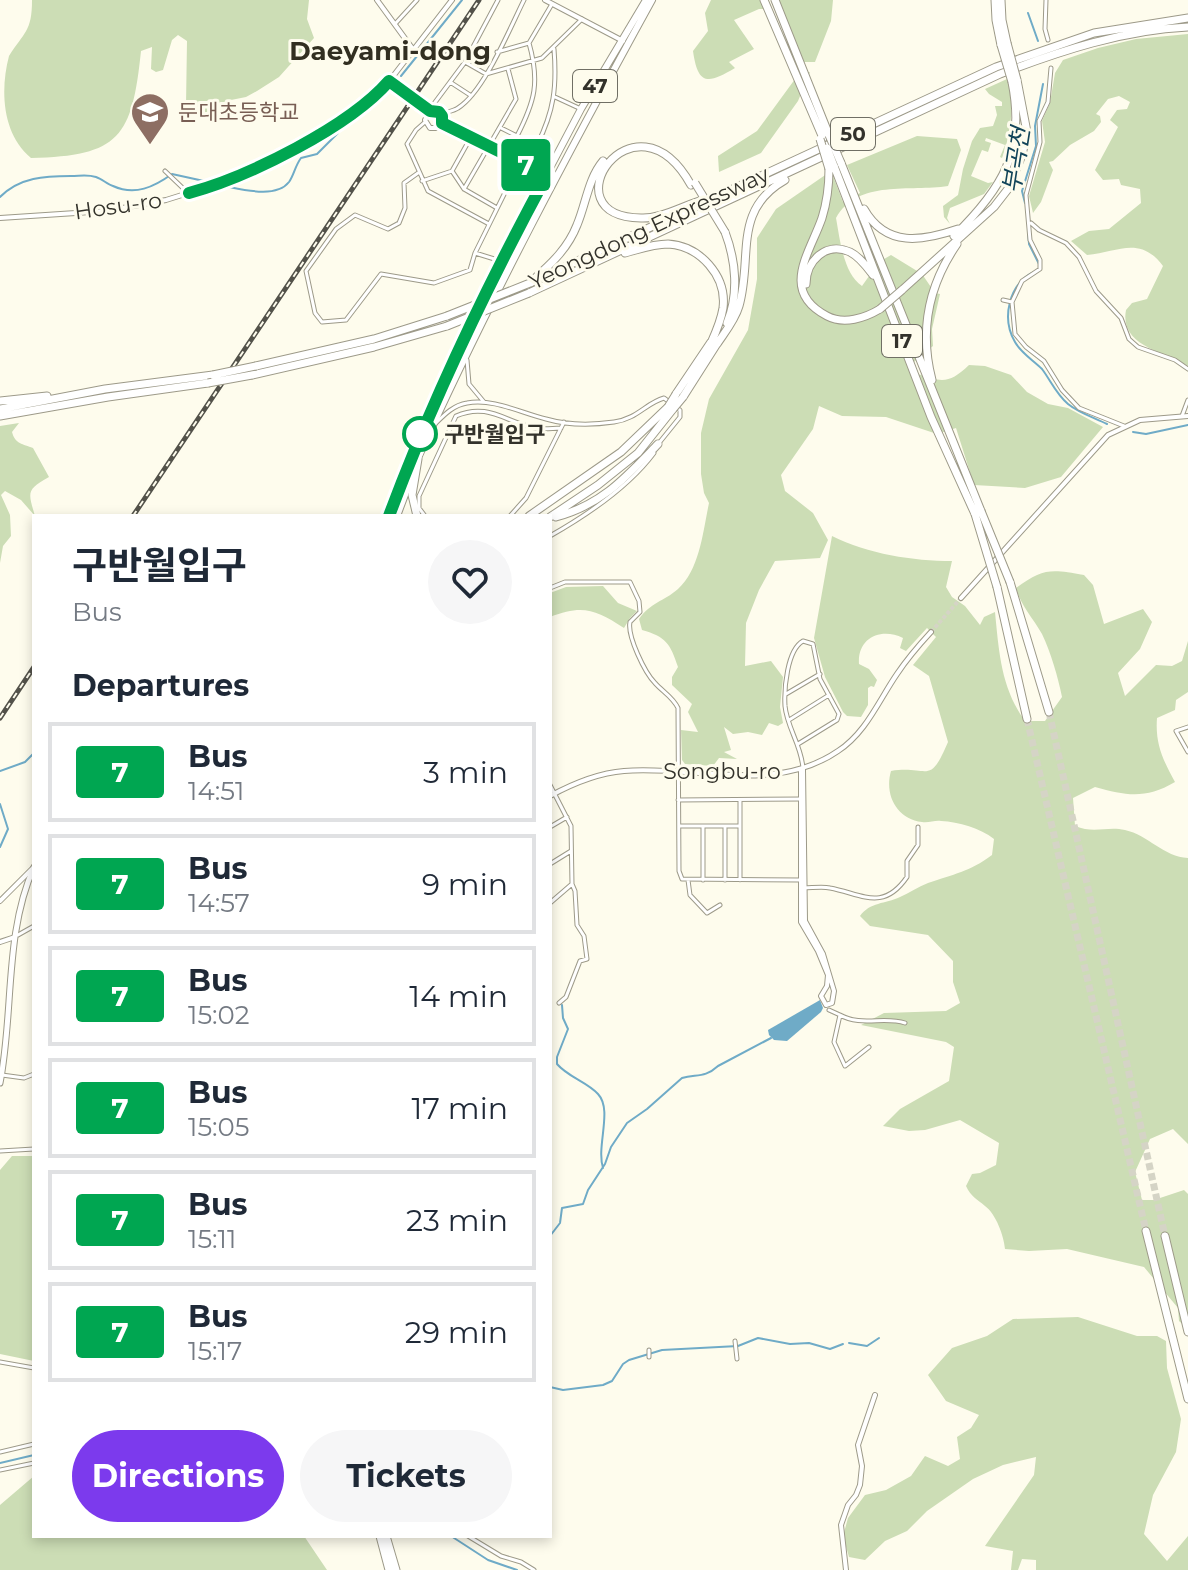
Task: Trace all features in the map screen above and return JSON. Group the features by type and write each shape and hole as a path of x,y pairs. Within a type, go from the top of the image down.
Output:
{"highway":[{"name":"17","path":"764,0 824,138"},
{"name":"17","path":"775,0 824,138 931,417 1010,582 1049,712"},
{"path":"835,166 827,203 801,272 808,302 833,319 852,320 879,307 901,289 963,230 1001,182 1017,128 1014,81 996,20 995,0"},
{"path":"1001,0 1004,44"},
{"name":"Yeongdong Expressway","path":"0,409 105,389 213,375 374,339 447,316 530,283 721,197 996,67 1094,33 1188,18"},
{"name":"Yeongdong Expressway","path":"0,416 252,375 374,347 447,326 529,293 1000,74 1098,41 1188,27"},
{"path":"530,283 563,251 577,226 597,168 618,148 643,144 658,147 672,154 693,184 723,233 733,262 733,309 714,344"},
{"path":"693,184 669,158 643,148 630,149 612,157 601,172 598,183 606,205 626,216 641,218 721,197"},
{"path":"552,517 638,453 739,309 745,241 754,213 777,185 828,156"},
{"name":"17","path":"835,166 851,186 978,513 1027,719"},
{"path":"851,186 867,215 895,236 929,239 963,230"},
{"path":"940,409 930,370 926,323 929,301 938,276 963,230"},
{"path":"596,262 658,245 678,246 700,256 717,276 723,297 714,344"},
{"path":"879,307 861,314 832,314 816,305 808,292 807,269 828,250 840,249 861,261 880,283"},
{"path":"0,401 105,389"},
{"path":"532,514 621,452 670,408"},
{"path":"552,517 583,509 597,500 618,484 658,444"},
{"path":"417,514 412,495 418,459"},
{"path":"1146,1231 1188,1399"},
{"path":"1165,1236 1188,1332"},
{"path":"381,1538 389,1570"},
{"path":"387,1538 396,1570"}],"main road":[{"name":"47","path":"390,514 425,423 501,261 652,0"},
{"name":"47","path":"398,514 418,459 468,347 581,109 652,0"},
{"path":"0,1083 8,1041 15,937 23,892 32,872"}],"street":[{"path":"377,0 412,48"},
{"path":"395,24 417,0"},
{"name":"Hosu-ro","path":"0,218 106,211 189,193 230,180 356,112 389,81 452,0"},
{"path":"489,224 428,191 407,144 465,62 498,0"},
{"path":"423,104 441,114 458,108 471,95 486,74 524,0"},
{"path":"545,0 623,41"},
{"path":"1046,0 1045,29 1048,40"},
{"path":"497,52 529,43 552,4"},
{"path":"465,62 486,74 534,62 554,49 582,19"},
{"path":"517,136 534,104 534,62 529,43"},
{"path":"501,128 537,145 548,124 556,85 554,49"},
{"path":"1051,68 1048,102 1039,121 1040,142 1026,195 1030,240 1040,260 1040,269 1022,281 1012,302 1015,334 1044,361 1062,390 1079,408 1124,426"},
{"path":"464,189 516,99 508,69"},
{"path":"389,81 405,92"},
{"path":"450,82 471,95"},
{"path":"554,96 581,109"},
{"path":"441,114 442,123"},
{"path":"425,122 433,128 442,123"},
{"path":"442,123 551,177"},
{"path":"422,181 452,171 471,137"},
{"path":"418,173 404,183 405,208 399,223 388,229 355,215 336,229 306,271 317,317 327,323 346,320 381,274 434,283 470,270 475,253 530,142"},
{"path":"165,171 189,193"},
{"path":"452,171 464,189 497,208"},
{"path":"1030,221 1039,230 1066,243 1079,257 1096,291 1121,318 1129,339 1138,347 1175,360 1188,369"},
{"path":"475,253 487,254 501,261"},
{"path":"1003,300 1012,302"},
{"path":"468,347 469,384 484,402"},
{"path":"433,425 454,407 466,403 484,402 550,421 564,422 616,422 639,415 664,398 680,410 680,417 634,476 588,513 552,535"},
{"path":"961,598 1108,435 1140,420 1185,416 1188,400"},
{"path":"424,514 419,508 419,496 456,416 470,410 484,410 537,428 561,428"},
{"path":"512,514 526,498 564,422"},
{"path":"552,587 565,582 630,582 640,608 630,622 630,634 653,682 677,705 679,875 682,879 802,880"},
{"name":"Songbu-ro","path":"553,795 579,783 621,771 766,776 815,765 841,750 860,732 896,675 931,632"},
{"path":"798,744 839,717 820,674 813,644 801,642 786,669 785,704 798,744 802,769 801,922 828,975 827,986 821,996 826,1005 832,1003 834,991 823,954 805,921 802,880"},
{"path":"786,694 820,674"},
{"path":"789,720 829,695"},
{"path":"1188,727 1176,731 1188,752"},
{"path":"553,795 571,826 572,884 577,925 584,936 587,959 580,961 566,997 559,1003"},
{"path":"678,800 802,799"},
{"path":"740,800 740,880"},
{"path":"552,826 567,817"},
{"path":"679,826 740,826"},
{"path":"703,826 703,880"},
{"path":"725,826 725,880"},
{"path":"804,888 830,888 872,899 894,892 907,877 907,861 918,845 918,827"},
{"path":"552,863 571,851"},
{"path":"0,901 32,870"},
{"path":"688,880 690,895 707,913 720,905"},
{"path":"552,901 572,884"},
{"path":"0,942 32,927"},
{"path":"829,1010 858,1021 905,1023"},
{"path":"840,1015 834,1042 845,1066 869,1047"},
{"path":"2,1075 24,1078 32,1075"},
{"path":"0,1151 32,1149"},
{"path":"735,1341 737,1359"},
{"path":"649,1350 649,1357"},
{"path":"0,1362 32,1368"},
{"path":"846,1570 841,1525 860,1485 862,1466 858,1445 875,1395"},
{"path":"0,1452 32,1444"},
{"path":"0,1470 32,1463"},
{"path":"471,1538 501,1556 534,1570"}],"green space":[{"path":"32,0 309,0 307,19 314,38 279,77 246,97 226,101 206,114 192,113 186,105 187,41 178,35 172,40 163,70 156,72 151,69 152,47 141,51 133,104 116,136 103,146 84,153 31,158 14,137 4,97 9,56 29,25"},
{"path":"711,0 761,0 765,9 734,20 754,49 729,62 735,68 706,79 698,71 693,51 708,31 705,13"},
{"path":"778,0 833,0 831,21 815,62 804,62"},
{"path":"1188,34 1188,366 1136,340 1126,322 1126,310 1132,303 1147,299 1163,266 1146,251 1137,248 1087,255 1071,241 1089,231 1109,229 1141,203 1140,189 1121,185 1119,179 1103,180 1095,170 1118,127 1110,120 1117,110 1127,109 1130,102 1119,96 1108,99 1096,114 1101,122 1094,131 1049,162 1053,170 1041,202 1033,213 1029,196 1045,142 1042,121 1050,103 1055,73 1063,60 1136,39"},
{"path":"810,72 798,101 761,153 719,172 718,156 757,131 798,75"},
{"path":"1007,79 1011,119 1008,139 1002,158 1005,145 986,138 985,141 991,143 988,152 982,150 971,176 993,182 984,194 950,208 947,218 950,224 944,217 943,206 958,195 972,141 980,128 993,126 997,115 995,106 1002,106 1002,102 985,89"},
{"path":"917,136 957,139 961,150 948,186 871,192 857,197 846,206 836,218 850,273 862,286 879,262 891,255 922,274 935,293 940,294 932,329 933,346 914,362 918,374 946,380 969,365 985,366 1011,375 1027,392 1048,404 1068,408 1103,427 1061,477 1025,488 974,485 956,428 937,434 886,417 842,416 819,406 813,429 781,475 785,491 813,513 828,540 820,558 775,561 746,623 745,666 771,661 783,677 780,707 783,723 778,726 769,723 762,735 748,732 733,734 724,727 731,750 724,752 737,759 719,758 713,766 685,764 682,760 681,730 698,732 688,712 692,704 672,685 672,677 678,667 669,647 662,638 642,630 639,619 685,581 700,549 709,503 701,474 701,433 709,399 748,330 757,279 757,238 776,209 831,171 843,202 860,193 847,165"},
{"path":"19,423 12,432 13,436 20,443 33,448 49,477 31,492 34,514 21,500 5,491 1,495 10,515 11,536 3,546 0,563 0,426"},
{"path":"832,536 860,548 891,555 952,561 946,587 952,597 965,606 980,625 984,617 995,612 1006,683 1025,721 1045,721 1062,697 1045,641 1016,588 1033,577 1055,571 1084,575 1093,585 1104,624 1143,609 1152,622 1140,649 1118,673 1125,696 1156,665 1172,666 1182,661 1188,641 1188,692 1176,700 1175,710 1157,718 1161,752 1175,782 1155,791 1136,794 1095,787 1073,798 1075,826 1125,830 1171,854 1188,858 1188,1144 1173,1129 1150,1139 1135,1172 1142,1200 1154,1200 1184,1190 1188,1194 1188,1329 1179,1321 1178,1308 1144,1267 1067,1249 1005,1249 993,1214 966,1186 972,1174 996,1165 999,1143 960,1120 925,1130 909,1131 883,1126 900,1109 949,1081 954,1047 946,1042 861,1025 884,1013 946,1011 960,1003 953,982 953,961 928,935 870,926 860,916 873,906 976,865 992,855 994,839 962,824 913,820 899,811 891,797 891,771 932,769 948,742 929,676 913,665 936,637 927,628 906,651 900,648 903,638 895,635 879,635 866,641 859,655 859,664 869,669 877,680 874,687 868,688 868,705 861,717 847,716 843,712 825,677 814,638"},
{"path":"603,586 618,603 637,611 624,628 589,611 572,611 552,616 552,592 566,587"},
{"path":"12,1156 32,1156 32,1361 0,1354 0,1170"},
{"path":"1078,1317 1137,1336 1157,1336 1166,1341 1167,1368 1181,1419 1176,1452 1153,1495 1144,1534 1167,1561 1188,1536 1188,1570 1036,1570 1036,1560 1022,1559 1018,1570 1011,1570 1013,1551 985,1546 1034,1475 1036,1457 1003,1465 973,1479 927,1511 907,1531 885,1541 865,1560 849,1557 843,1536 848,1518 865,1495 886,1490 911,1476 925,1456 948,1466 960,1459 957,1437 971,1428 979,1415 946,1401 928,1375 952,1348 987,1336 1013,1319"},
{"path":"32,1478 32,1538 305,1538 327,1570 0,1570 0,1505"}],"water":[{"path":"820,1000 821,1012 787,1041 774,1040 769,1035 768,1030"}],"waterway":[{"path":"401,76 462,0"},
{"name":"부곡천","path":"1028,13 1038,41"},
{"name":"부곡천","path":"1025,203 1022,191 1036,146 1035,126 1043,84"},
{"path":"219,185 266,192 283,187 291,179 301,158 317,154 338,133"},
{"path":"0,197 16,185 52,176 93,176 129,190 151,186 172,174 213,183"},
{"name":"부곡천","path":"1028,229 1029,244 1039,264"},
{"name":"부곡천","path":"1034,272 1025,277 1010,302 1009,323 1015,342 1042,369 1068,404 1107,424"},
{"name":"부곡천","path":"1133,432 1146,434 1188,425"},
{"path":"0,771 25,762 32,755"},
{"path":"0,804 8,829 0,847"},
{"path":"562,1005 568,1029 557,1064 594,1090 602,1101 603,1168"},
{"path":"552,1233 560,1223 562,1208 583,1204 611,1147 627,1123 682,1078 709,1072 771,1038"},
{"path":"552,1387 563,1390 603,1385 612,1381 629,1360 662,1350 738,1346 758,1338 790,1344 809,1343 830,1349 843,1344"},
{"path":"849,1343 867,1346 879,1338"},
{"path":"0,1463 32,1455"},
{"path":"454,1538 488,1560 517,1570"}],"tunnel":[{"path":"405,92 423,104"},
{"path":"931,632 961,598"},
{"path":"1049,712 1165,1236"},
{"path":"1027,719 1146,1231"}],"railway":[{"path":"134,514 479,0"},
{"path":"0,718 32,670"}],"bus line":[{"name":"7","path":"189,193 230,180 309,140 356,112 389,81 430,111 439,112 442,123 547,175 461,344 410,457 390,514"}],"place":[{"name":"둔대초등학교","path":"150,146"},
{"name":"구반월입구","path":"420,434"}],"district":[{"name":"Daeyami-dong","path":"390,51"}]}
